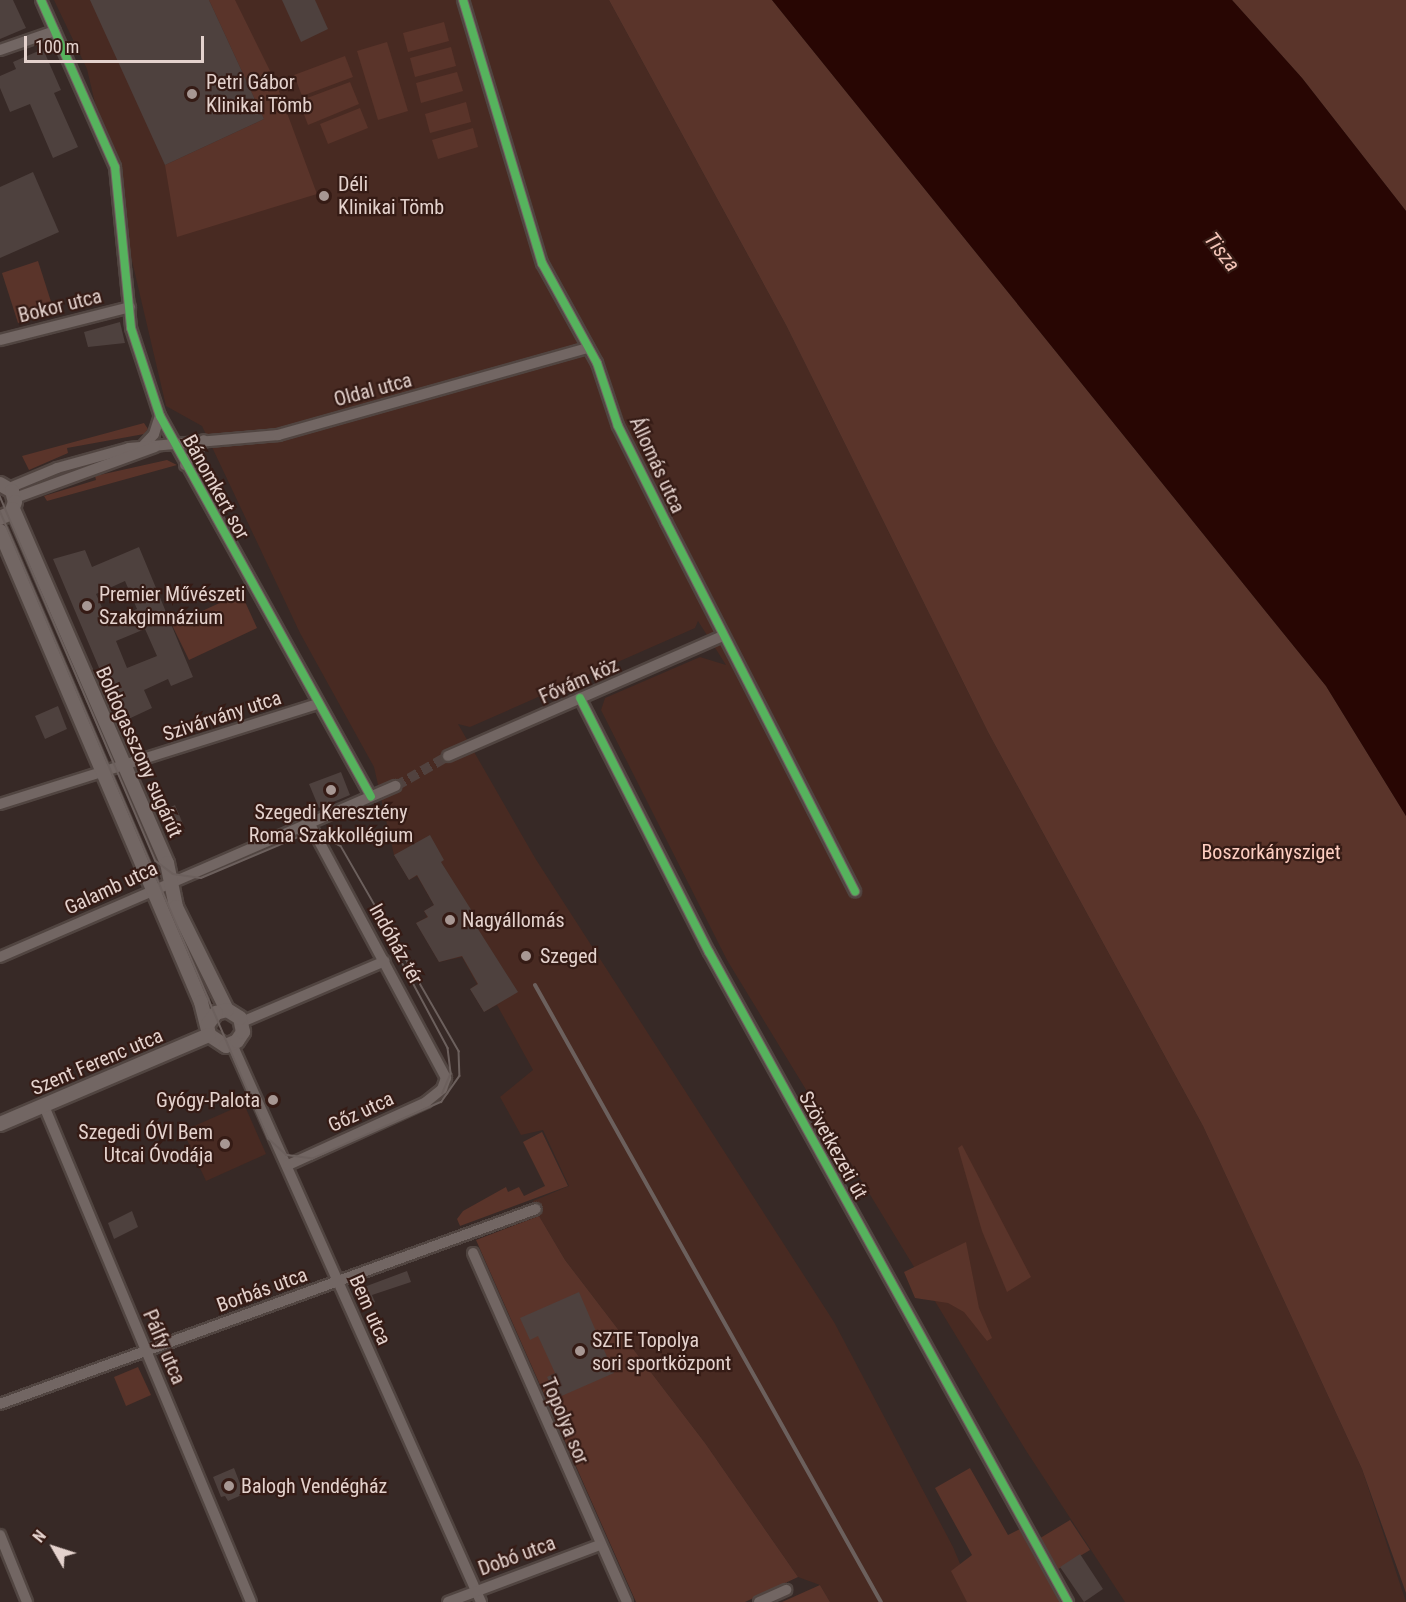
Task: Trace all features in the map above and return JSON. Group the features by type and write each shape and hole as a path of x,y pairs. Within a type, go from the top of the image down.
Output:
{"street":[{"name":"Bánomkert sor","path":"40,0 115,167 129,307 143,374 168,442 185,465 370,796"},
{"name":"Állomás utca","path":"463,0 542,263 610,392 618,426 723,636 855,891"},
{"path":"0,50 55,31"},
{"name":"Bokor utca","path":"0,340 129,307"},
{"name":"Oldal utca","path":"7,490 57,468 143,446 168,442 278,435 588,348"},
{"path":"143,446 154,434 160,416"},
{"path":"185,465 204,440"},
{"name":"Oldal utca","path":"7,490 54,481 136,457 168,442"},
{"path":"0,518 7,490"},
{"name":"Boldogasszony sugárút","path":"7,490 173,880 176,907 227,1010"},
{"name":"Boldogasszony sugárút","path":"0,531 104,770 209,1030"},
{"name":"Fővám köz","path":"448,756 723,636"},
{"name":"Szövetkezeti út","path":"580,698 708,952 1068,1602"},
{"name":"Szivárvány utca","path":"0,804 317,704"},
{"path":"370,796 396,786"},
{"name":"Galamb utca","path":"0,957 155,892 173,880 370,796"},
{"name":"Indóház tér","path":"308,821 442,1065 444,1085"},
{"path":"242,1022 385,961"},
{"path":"227,1010 242,1022 243,1032 232,1044 220,1045 209,1030 216,1013 227,1010"},
{"name":"Szent Ferenc utca","path":"0,1124 209,1030"},
{"name":"Bem utca","path":"232,1044 288,1165 481,1602"},
{"name":"Gőz utca","path":"288,1165 426,1102 444,1085"},
{"name":"Pálfy utca","path":"44,1106 250,1602"},
{"name":"Borbás utca","path":"0,1404 536,1209"},
{"name":"Topolya sor","path":"473,1253 627,1602"},
{"path":"0,1535 27,1602"},
{"name":"Dobó utca","path":"448,1602 600,1545"},
{"path":"759,1602 786,1590"}],"shaded area":[{"path":"54,0 609,0 786,325 988,732 1203,1126 1362,1469 1406,1602 1125,1602 1025,1449 727,960 601,710 605,698 700,657 726,665 698,621 695,628 470,727 458,724 535,858 834,1322 953,1547 976,1602 830,1602 820,1585 798,1577 705,1443 565,1260 539,1216 533,1201 569,1186 543,1130 521,1135 500,1097 533,1070 497,1005 484,1012 470,989 477,984 462,957 439,962 416,923 427,917 424,911 434,905 417,876 409,880 394,855 374,767 300,633 202,426 166,406 87,69"},
{"name":"Szegedi ÓVI Bem Utcai Óvodája","path":"244,1104 266,1154 206,1181 183,1131"}],"green space":[{"path":"209,0 235,0 276,83 317,194 177,237 165,165 264,119"},
{"name":"Boszorkánysziget","path":"609,0 772,0 1326,686 1406,816 1406,1593 1362,1469 1203,1126 988,732 786,325"},
{"path":"1232,0 1406,0 1406,211 1302,78"},
{"path":"444,22 449,41 408,52 403,33"},
{"path":"387,42 408,111 378,120 357,51"},
{"path":"451,47 456,66 415,77 410,58"},
{"path":"345,56 353,77 302,96 294,75"},
{"path":"457,72 463,91 421,103 416,83"},
{"path":"350,82 359,104 308,125 299,101"},
{"path":"466,102 471,122 430,133 425,114"},
{"path":"360,108 368,128 328,144 320,124"},
{"path":"473,128 478,147 438,159 432,140"},
{"path":"38,261 54,311 18,323 2,273"},
{"path":"144,423 148,429 144,434 67,448 68,453 29,470 22,456"},
{"path":"167,460 177,465 47,501 44,496 96,480 95,476"},
{"path":"241,593 257,628 189,660 172,625"},
{"path":"542,1132 568,1186 460,1226 457,1219 463,1211 506,1187 508,1192 519,1187 524,1196 545,1186 523,1142"},
{"path":"962,1145 1031,1277 1007,1292 982,1231 958,1148"},
{"name":"SZTE Topolya sori sportközpont","path":"539,1216 565,1260 705,1443 798,1577 745,1602 636,1602 476,1240"},
{"path":"966,1242 979,1308 992,1338 987,1341 964,1312 948,1303 915,1298 904,1272"},
{"path":"138,1367 151,1395 126,1406 114,1377"},
{"path":"970,1468 1008,1535 1020,1529 1063,1602 967,1602 951,1571 972,1555 935,1488"},
{"path":"1070,1520 1090,1550 1055,1571 1037,1540"},
{"path":"820,1585 830,1602 782,1602"}],"water":[{"name":"Tisza","path":"772,0 1232,0 1302,78 1406,211 1406,816 1326,686"}],"building":[{"path":"0,0 13,0 26,28 0,39"},
{"name":"Petri Gábor Klinikai Tömb","path":"90,0 209,0 264,119 165,165"},
{"path":"282,0 315,0 328,29 301,42"},
{"path":"43,49 61,90 54,93 78,147 53,158 30,104 10,112 0,88 0,76 16,69 13,62"},
{"path":"33,172 59,232 0,258 0,187"},
{"path":"120,322 125,343 88,347 84,332"},
{"path":"139,547 193,677 171,686 168,679 144,690 152,708 122,722 53,559 85,550 92,567","holes":["125,581 137,609 108,621 96,594","145,629 157,656 127,668 116,641"]},
{"path":"58,706 67,729 45,739 35,716"},
{"name":"Szegedi Keresztény Roma Szakkollégium","path":"341,772 350,795 319,808 309,784"},
{"path":"175,805 183,824 168,831 160,812"},
{"name":"Nagyállomás","path":"430,835 444,860 441,862 482,927 478,929 518,992 484,1012 470,989 478,984 462,956 439,962 416,923 428,917 424,911 434,905 417,875 409,880 394,855"},
{"path":"132,1211 138,1227 114,1239 108,1223"},
{"path":"407,1271 411,1282 372,1295 375,1302 364,1307 356,1290"},
{"path":"579,1292 614,1373 557,1398 547,1377 555,1373 538,1336 530,1340 520,1318"},
{"name":"Balogh Vendégház","path":"234,1468 244,1494 228,1501 225,1496 221,1497 213,1477"},
{"path":"1080,1554 1103,1589 1084,1602 1060,1567"}],"tunnel":[{"path":"396,786 448,756"}],"tram line":[{"path":"0,496 156,861 173,874 201,878 301,836 322,836 341,846 459,1051 460,1076 442,1102 313,1159 286,1155 268,1139 0,512"},
{"path":"381,923 448,1048 451,1074 443,1093"}],"railway":[{"path":"535,985 881,1602"}],"cycle path":[{"path":"41,0 115,167 131,328 160,416 371,796"},
{"path":"463,0 542,263 597,363 618,426 855,891"},
{"path":"580,698 709,952 1068,1602"}],"place":[{"name":"Petri Gábor Klinikai Tömb","path":"192,94"},
{"name":"Déli Klinikai Tömb","path":"324,196"},
{"name":"Premier Művészeti Szakgimnázium","path":"87,606"},
{"name":"Szegedi Keresztény Roma Szakkollégium","path":"331,790"},
{"name":"Nagyállomás","path":"450,920"},
{"name":"Szeged","path":"526,956"},
{"name":"Gyógy-Palota","path":"273,1100"},
{"name":"Szegedi ÓVI Bem Utcai Óvodája","path":"225,1144"},
{"name":"SZTE Topolya sori sportközpont","path":"580,1351"},
{"name":"Balogh Vendégház","path":"229,1486"}]}
